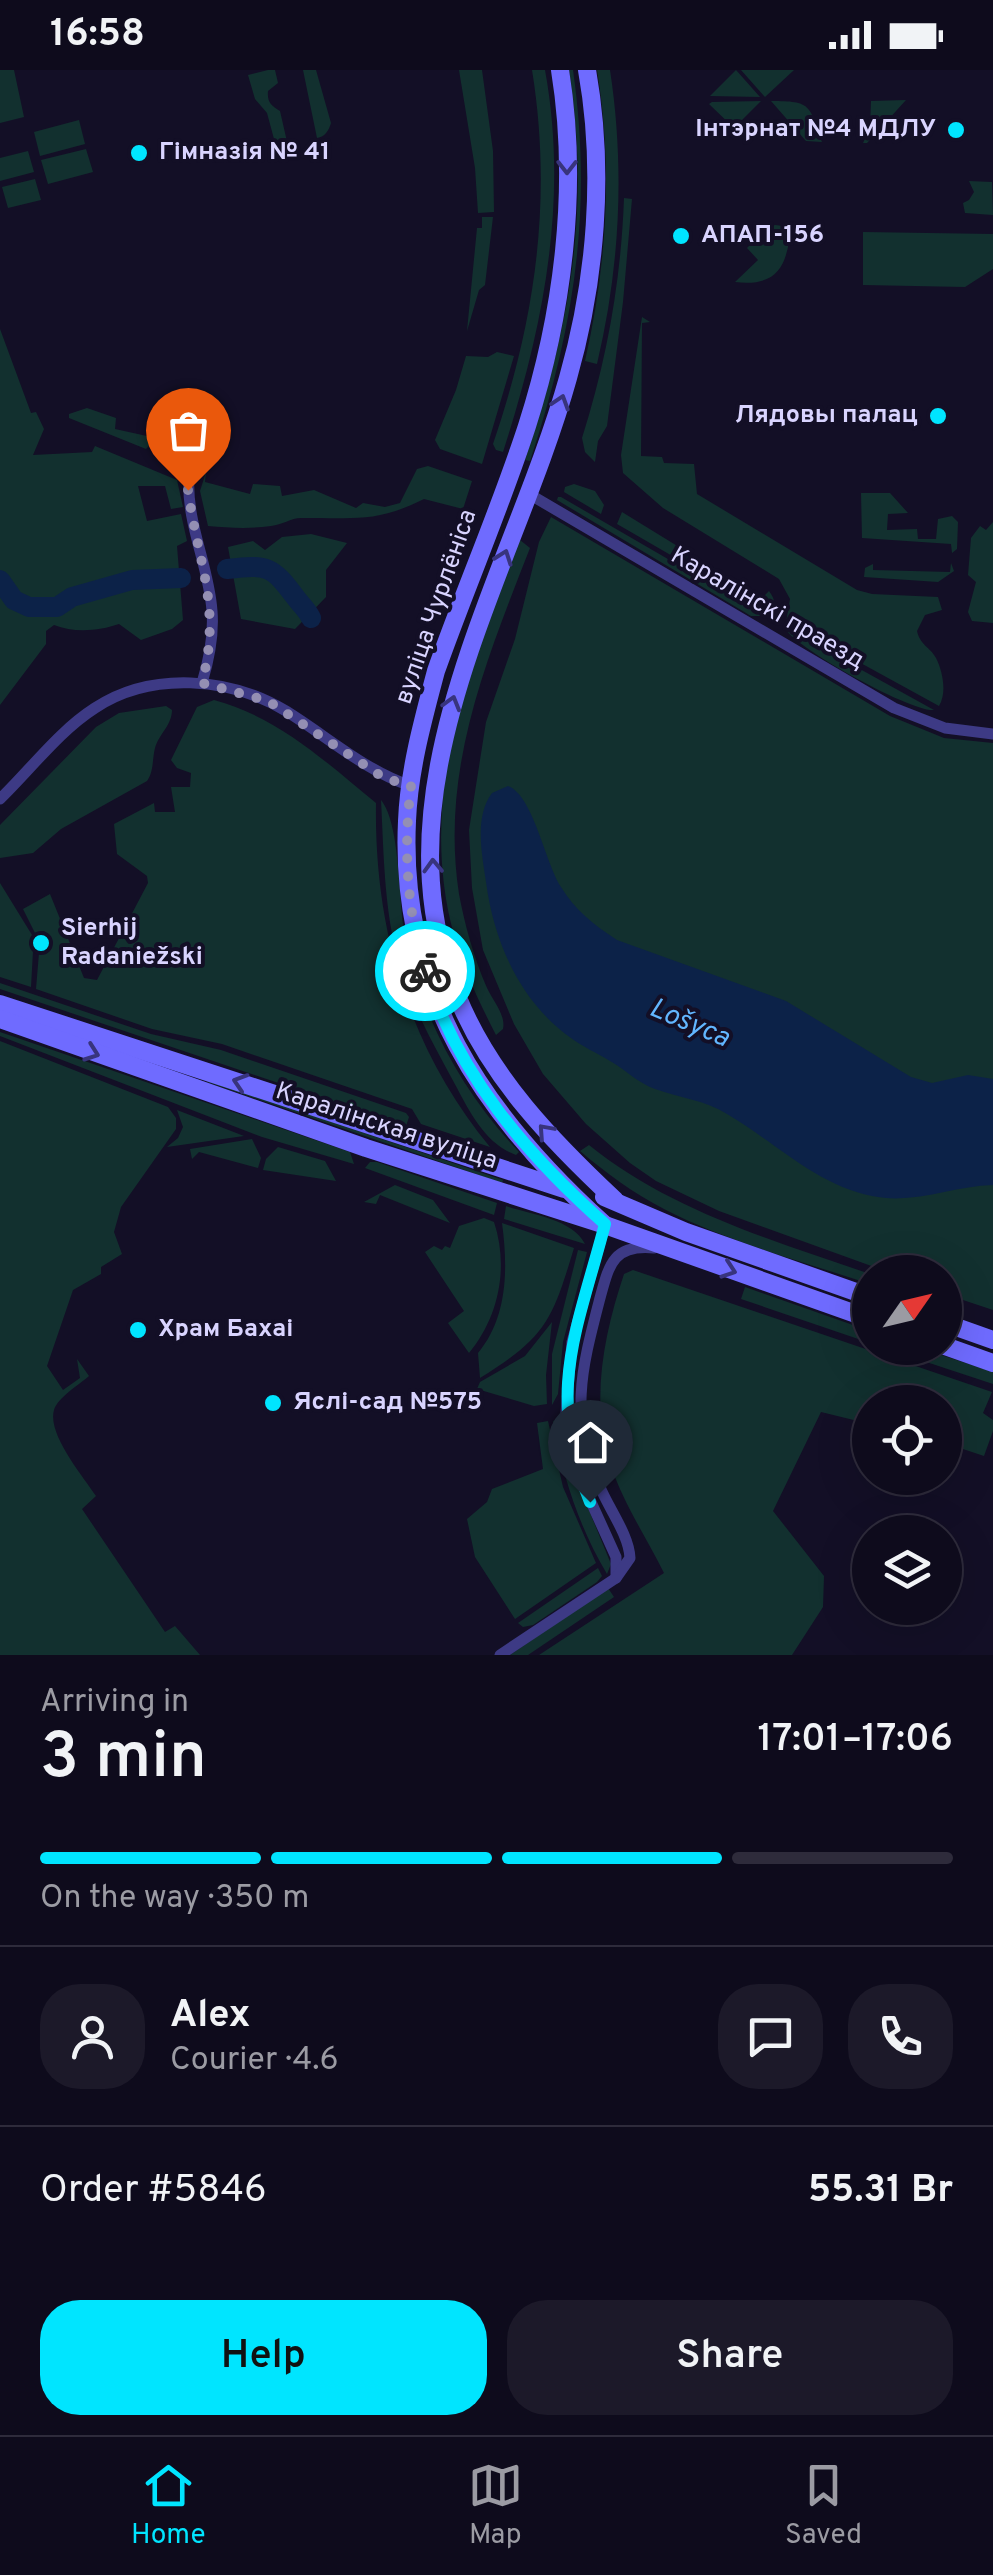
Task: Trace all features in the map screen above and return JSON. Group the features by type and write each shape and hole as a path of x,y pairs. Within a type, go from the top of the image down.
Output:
{"main road":[{"name":"вуліца Чурлёніса","path":"560,70 568,168 562,264 543,365 506,485 436,671 411,786 407,880 417,940 432,994 472,1075 494,1108 566,1189 605,1224"},
{"name":"вуліца Чурлёніса","path":"587,70 596,194 585,310 568,378 442,736 434,789 432,856 441,944 457,996 489,1058 546,1133 615,1200"},
{"path":"506,485 529,494"},
{"path":"411,786 434,789"},
{"name":"Каралінская вуліца","path":"0,1004 366,1148 605,1224 852,1314"},
{"name":"Каралінская вуліца","path":"0,1020 566,1189 615,1200 686,1232 852,1291"},
{"path":"529,1178 542,1172 541,1160"},
{"path":"605,1224 615,1200"},
{"path":"962,1329 990,1339 986,1360 962,1352"}],"street":[{"path":"189,477 191,510 212,609 212,634 202,683"},
{"name":"Каралінскі праезд","path":"529,494 894,708 950,730 993,734"},
{"path":"0,799 94,708 126,693 161,684 202,683 268,701 384,778 411,786"},
{"path":"605,1224 572,1342 566,1413 577,1471 616,1557 616,1578"},
{"path":"500,1655 616,1578 626,1565 630,1551 586,1448 580,1419 580,1383 613,1260 636,1248 671,1250"}],"green space":[{"path":"0,70 14,70 24,117 0,123"},
{"path":"275,70 278,83 268,91 268,98 280,111 288,146 277,150 267,113 255,99 248,75"},
{"path":"303,70 316,70 331,123 326,133 317,138"},
{"path":"459,70 482,70 493,151 494,212 478,213"},
{"path":"532,70 545,70 552,119 553,216 540,311 503,452 493,444 520,352 540,213 541,166"},
{"path":"569,70 573,70 581,171 576,268 558,363 530,461 525,460 564,315 577,220 578,172"},
{"path":"597,70 610,70 619,181 611,291 597,364 585,361 598,289 605,216 605,143"},
{"path":"736,70 760,97 710,96"},
{"path":"741,70 794,70 765,97"},
{"path":"906,100 863,143 870,128 871,101"},
{"path":"761,101 734,128 709,104 712,102"},
{"path":"771,101 794,102 807,108 822,142 806,141"},
{"path":"79,120 85,144 40,156 34,132"},
{"path":"86,149 93,172 48,184 41,160"},
{"path":"28,151 34,172 0,181 0,158"},
{"path":"35,179 41,200 8,208 2,187"},
{"path":"969,181 992,182 993,215 965,213 963,203 974,192"},
{"path":"624,198 632,199 623,302 607,426 598,441 595,462 585,452 582,438 611,320"},
{"path":"482,217 493,217 485,285 479,290 467,331 477,228 482,228"},
{"path":"775,225 791,227 787,252 778,271 762,281 735,282 758,260 747,248"},
{"path":"863,232 993,234 993,269 965,287 863,285"},
{"path":"642,317 650,322 642,323 641,456 662,457 664,463 694,464 697,494 857,590 938,597 942,610 925,615 917,631 941,670 943,689 939,706 786,622 790,599 779,579 663,508 623,473 621,455"},
{"path":"0,329 31,413 36,412 44,429 33,455 92,452 95,446 177,480 183,507 171,509 165,486 138,486 147,521 181,514 187,541 177,546 183,620 172,629 141,640 119,624 86,630 54,625 46,631 46,644 0,705 3,591"},
{"path":"497,352 514,356 482,464 440,449 435,440 466,356 488,357"},
{"path":"87,408 116,418 115,429 156,438 146,449 69,418 69,414"},
{"path":"428,466 472,481 463,509 424,499 377,516 301,518 248,528 208,526 200,491 206,472 205,482 250,494 253,484 280,486 282,496 314,490 356,508 363,503 385,507 400,503 417,469"},
{"path":"574,484 595,491 604,505 601,514 564,492 565,487"},
{"path":"861,493 890,493 908,513 888,514 887,530 917,529 918,539 936,539 938,519 952,516 958,522 957,549 952,553 951,544 862,538"},
{"path":"558,497 766,616 751,616 557,500"},
{"path":"622,512 762,598 769,591 773,607 769,612 617,524"},
{"path":"551,517 890,716 944,738 993,743 993,1310 962,1300 962,1255 852,1255 852,1259 719,1211 656,1181 586,1124 543,1074 514,1024 483,950 472,888 469,830 486,722 515,639 539,542"},
{"path":"993,522 993,623 972,621 968,612 976,582 968,575 971,538 980,526 986,530"},
{"path":"311,534 347,543 326,570 326,597 295,629 241,619 228,547 253,541 265,550 282,537"},
{"path":"520,540 530,548 483,674 462,760 456,804 459,894 478,965 503,1019 503,1029 496,1035 472,986 454,935 444,885 441,834 444,784 466,684"},
{"path":"951,563 954,571 938,582 864,577 865,568 873,564 873,570 950,572"},
{"path":"784,627 934,710 903,701 854,677 808,649"},
{"path":"214,700 280,729 376,803 382,897 402,986 438,1070 490,1147 421,1124 412,1109 222,1044 152,1029 36,989 39,953 48,951 51,939 44,931 35,933 23,909 50,894 84,978 97,980 148,883 147,876 117,854 114,824 154,803 155,812 175,812 171,787 190,787 191,773 177,768 171,760 197,707"},
{"path":"166,706 172,710 171,715 155,748 147,781 61,829 33,853 0,858 0,825 96,727 119,713"},
{"path":"381,800 392,827 405,936 433,1024 462,1079 519,1152 516,1155 496,1144 474,1118 409,991 388,911"},
{"path":"0,883 32,935 31,987 0,977"},
{"path":"0,983 151,1034 221,1050 406,1113 406,1126 0,989"},
{"path":"0,1032 350,1152 354,1164 262,1137 0,1036"},
{"path":"0,1041 168,1107 176,1118 176,1129 121,1207 114,1232 122,1254 101,1267 101,1274 73,1290 47,1366 63,1390 80,1378 77,1359 89,1376 60,1400 53,1420 68,1454 96,1496 82,1509 165,1632 175,1626 200,1655 0,1655"},
{"path":"207,1082 503,1180 502,1183"},
{"path":"177,1110 244,1136 167,1147 183,1127"},
{"path":"252,1139 261,1158 258,1168 199,1152 192,1159 190,1149"},
{"path":"589,1145 688,1206 852,1268 852,1278 688,1221 641,1196 580,1151"},
{"path":"278,1147 325,1161 336,1181 263,1170 266,1159"},
{"path":"370,1162 497,1203 494,1215 365,1168"},
{"path":"395,1185 433,1200 450,1223 380,1195 376,1204 364,1202"},
{"path":"506,1206 561,1223 585,1244 504,1219"},
{"path":"484,1218 494,1222 501,1274 488,1324 469,1353 448,1323 464,1311 425,1252 434,1246 450,1248 459,1226"},
{"path":"502,1223 574,1248 544,1325 519,1351 480,1378 478,1353 495,1324 503,1291"},
{"path":"578,1250 587,1252 563,1342 558,1394 552,1405 552,1354"},
{"path":"633,1270 852,1344 852,1365 913,1365 992,1392 983,1413 993,1420 984,1456 962,1449 962,1385 852,1385 852,1420 821,1412 773,1511 824,1576 823,1607 792,1655 539,1655 664,1573 615,1477 604,1440 602,1368 624,1274"},
{"path":"745,1287 852,1325 852,1337 741,1299"},
{"path":"552,1322 547,1404 534,1406 477,1389 480,1382 525,1356"},
{"path":"962,1362 993,1372 993,1384 935,1365 962,1365"},
{"path":"548,1421 563,1487 596,1563 515,1619 475,1557 467,1519 487,1502 492,1489 543,1469 537,1423"},
{"path":"553,1421 562,1426 572,1469 611,1564 607,1574 573,1500 557,1441"},
{"path":"598,1568 602,1576 597,1582 533,1625 523,1627 518,1623"},
{"path":"608,1588 614,1597 528,1655 510,1655"}],"water":[{"path":"508,786 525,802 566,895 617,940 786,1001 911,1077 932,1083 968,1075 993,1079 993,1185 903,1198 852,1190 814,1173 719,1109 643,1083 553,1023 537,1007 512,969 490,904 481,824 492,793"}],"waterway":[{"name":"Lošyca","path":"227,569 252,567 274,573 311,618"},
{"name":"Lošyca","path":"0,580 14,600 29,607 57,607 72,597 132,580 181,578"}],"way so far":[{"path":"188,490 212,609 212,634 202,683 268,701 384,778 411,786 407,880 425,971"}],"place":[{"name":"Інтэрнат №4 МДЛУ","path":"956,130"},
{"name":"Гімназія № 41","path":"139,153"},
{"name":"АПАП-156","path":"681,236"},
{"name":"Лядовы палац","path":"938,416"},
{"name":"Sierhij Radaniežski","path":"41,943"},
{"name":"Храм Бахаі","path":"138,1330"},
{"name":"Яслі-сад №575","path":"273,1403"}],"route":[{"path":"425,971 450,1037 494,1108 566,1189 605,1224 572,1342 566,1413 577,1471 590,1502"}]}
